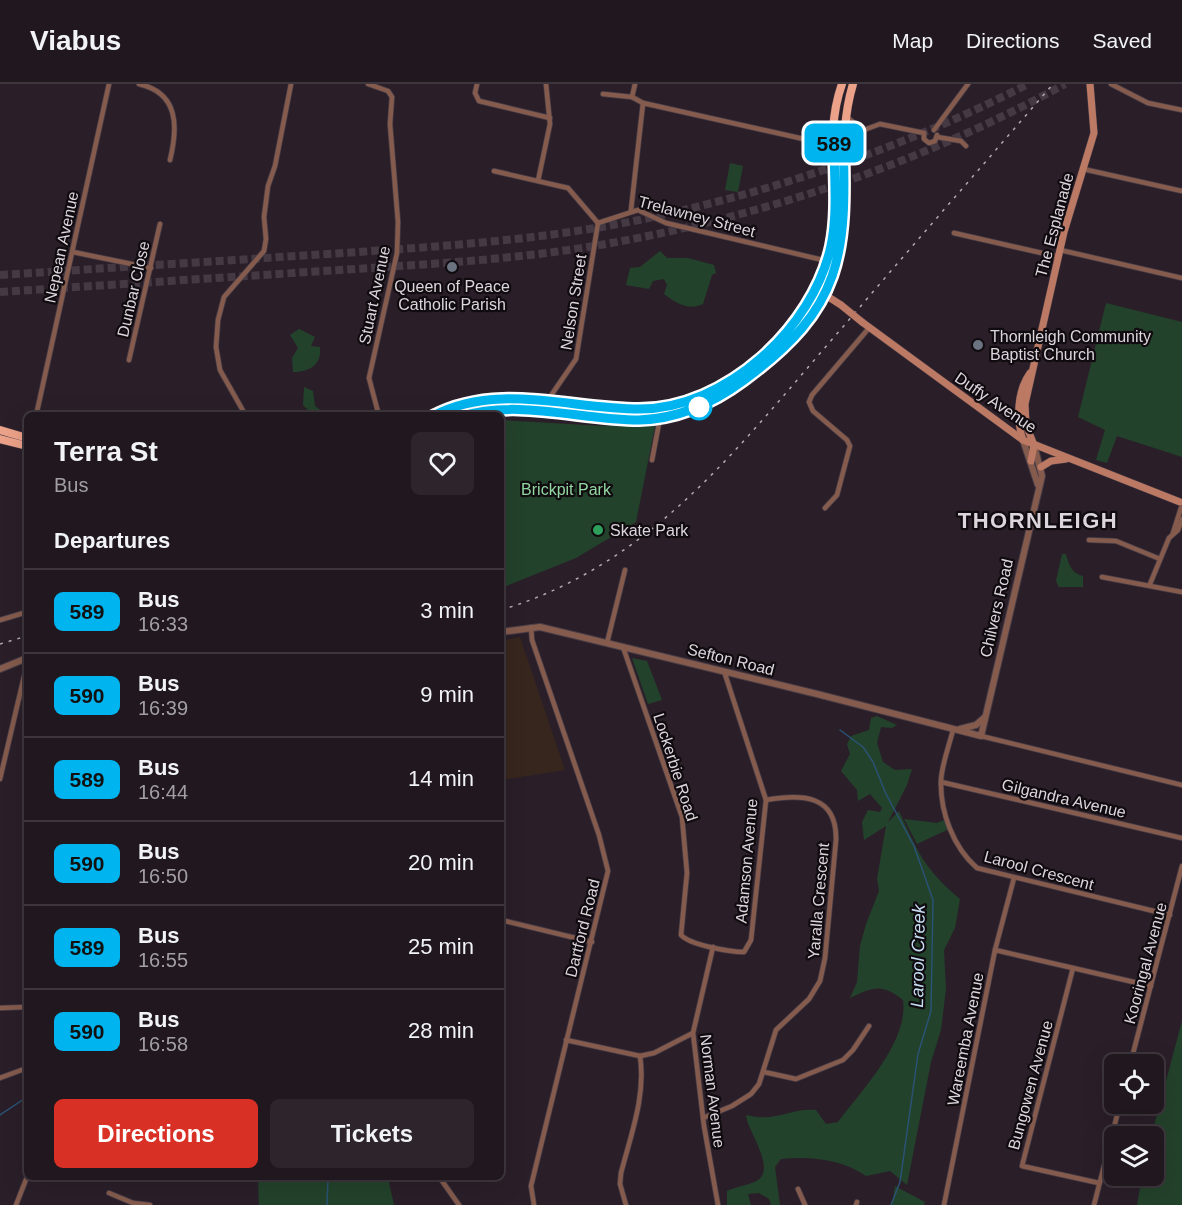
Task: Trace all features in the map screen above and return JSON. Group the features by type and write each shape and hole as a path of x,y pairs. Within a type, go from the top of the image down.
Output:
{"highway":[{"path":"441,412 453,406 492,399 639,409 665,406 697,397 729,381 769,350 794,324 816,290 827,261 834,231 835,113 842,84"},
{"path":"479,412 487,410 622,419 660,418 706,404 747,378 796,338 825,295 836,265 842,232 843,138 853,84"},
{"path":"0,430 24,437"},
{"path":"0,439 24,445"}],"main road":[{"name":"The Esplanade","path":"1034,445 1026,425 1025,410 1031,373 1060,253 1094,129 1090,84"},
{"name":"Duffy Avenue","path":"816,290 841,305 1023,440 1181,505"},
{"name":"The Esplanade","path":"1023,440 1019,411 1027,379 1031,373"},
{"path":"1023,440 1026,425"},
{"path":"1031,461 1034,445"},
{"path":"1041,467 1051,461 1068,458"}],"street":[{"name":"Nepean Avenue","path":"37,412 110,84"},
{"path":"139,84 158,91 171,109 176,131 170,160"},
{"path":"244,412 220,370 216,347 218,320 224,297 264,251 266,239 264,217 268,186 275,166 291,84"},
{"name":"Stuart Avenue","path":"368,84 390,92 390,141 398,222 397,253 369,378 378,412"},
{"path":"477,84 475,93 479,101 550,118"},
{"path":"538,181 550,118 546,84"},
{"path":"632,97 635,84"},
{"path":"934,130 968,84"},
{"path":"1111,84 1148,103 1182,110"},
{"path":"603,94 632,97 643,103 826,144 861,129 880,124 924,133"},
{"path":"631,210 643,103"},
{"path":"846,112 851,123 861,129"},
{"path":"934,130 928,129 924,133 924,139 929,142 937,137 961,141 966,146"},
{"path":"934,130 937,137"},
{"path":"1083,169 1182,190"},
{"path":"494,171 572,190 598,223"},
{"name":"Trelawney Street","path":"598,223 631,210 641,211 666,223 827,261"},
{"name":"Nelson Street","path":"548,413 550,397 576,359 598,223"},
{"name":"Dunbar Close","path":"129,360 160,224"},
{"path":"954,233 1182,278"},
{"path":"73,252 151,268"},
{"path":"825,508 837,495 850,446 847,440 813,411 810,399 869,328"},
{"path":"652,460 660,418"},
{"name":"Chilvers Road","path":"1023,440 1038,485"},
{"name":"Chilvers Road","path":"981,736 1038,485 1042,476 1034,445"},
{"path":"1173,533 1181,505"},
{"path":"1150,584 1160,559 1182,519"},
{"path":"1089,540 1116,541 1160,559"},
{"path":"607,643 625,570"},
{"path":"1102,578 1150,584 1182,592"},
{"path":"0,620 24,613"},
{"name":"Sefton Road","path":"504,632 531,627 607,643 1182,785"},
{"name":"Dartford Road","path":"531,627 532,640 607,863 607,883 531,1186 534,1205"},
{"name":"Lockerbie Road","path":"623,647 681,817 687,873 681,935 684,939 713,946"},
{"path":"0,669 24,659"},
{"name":"Adamson Avenue","path":"713,946 741,952 750,946 766,800 724,671"},
{"path":"0,779 24,677"},
{"path":"953,730 969,728 986,716"},
{"name":"Larool Crescent","path":"953,730 941,782 949,829 970,862 977,868 1170,915"},
{"name":"Gilgandra Avenue","path":"941,782 1182,838"},
{"name":"Yaralla Crescent","path":"703,1118 732,1106 751,1094 764,1072 776,1030 809,999 824,971 836,829 831,813 824,805 796,796 766,800"},
{"name":"Kooringal Avenue","path":"1133,1054 1182,866"},
{"name":"Wareemba Avenue","path":"944,1205 995,950 1014,878"},
{"path":"504,923 592,942"},
{"name":"Norman Avenue","path":"713,946 693,1033 703,1118 718,1205"},
{"path":"995,950 1151,986"},
{"name":"Bungowen Avenue","path":"1073,968 1022,1166 1099,1183"},
{"path":"0,1008 24,1007"},
{"path":"764,1072 796,1079 843,1060 853,1050 869,1026"},
{"path":"566,1040 640,1056 654,1053 693,1033"},
{"path":"626,1205 620,1184 621,1173 640,1099 643,1080 640,1056"},
{"path":"0,1078 24,1069"},
{"path":"1094,1205 1117,1114"},
{"path":"16,1205 26,1180"},
{"path":"441,1180 459,1205"},
{"path":"798,1189 805,1205"},
{"path":"109,1193 133,1204 150,1205"}],"shaded area":[{"path":"520,637 565,770 504,780 504,640"}],"green space":[{"path":"730,163 743,166 738,192 725,190"},
{"path":"660,251 667,258 688,258 714,265 716,273 712,275 703,304 692,307 673,300 664,294 667,285 664,279 653,281 649,289 626,285 630,268 640,267"},
{"path":"1106,303 1182,322 1182,457 1117,436 1107,463 1096,460 1105,430 1078,417"},
{"path":"299,329 315,337 311,346 320,347 320,353 317,363 309,369 293,372 292,358 298,348 290,335"},
{"path":"304,387 313,391 315,406 323,412 310,412 303,405"},
{"name":"Brickpit Park","path":"504,420 603,426 655,426 636,522 576,558 504,587"},
{"path":"1062,554 1066,554 1073,571 1083,576 1083,587 1059,587 1056,581"},
{"path":"632,658 647,661 662,700 648,704"},
{"path":"877,716 897,725 892,728 881,727 877,743 883,762 895,770 912,769 907,785 888,822 899,811 923,859 938,878 960,899 955,928 944,950 946,989 941,1030 931,1062 907,1185 890,1171 866,1176 836,1162 803,1158 781,1159 775,1167 780,1205 771,1205 769,1199 759,1193 748,1194 751,1205 727,1205 727,1191 756,1181 763,1174 762,1158 746,1115 766,1117 816,1110 826,1124 838,1122 882,1064 899,1032 903,1016 903,1000 896,995 877,988 850,998 857,982 860,946 879,891 877,879 886,826 864,840 862,822 868,810 880,812 882,808 870,794 858,801 857,790 841,771 850,754 847,744 851,736 869,730 871,718"},
{"path":"904,819 937,823 947,819 949,829 917,844"},
{"path":"1182,1021 1182,1205 1137,1205 1140,1186 1164,1186 1164,1126 1154,1126 1157,1114 1164,1114 1164,1088"},
{"path":"258,1180 388,1180 394,1205 259,1205"},
{"path":"895,1186 925,1202 924,1205 892,1205"}],"waterway":[{"name":"Larool Creek","path":"840,730 863,747 873,762 886,794 914,846 933,900 931,1011 918,1054 900,1182 891,1205"},
{"path":"0,1115 24,1099"},
{"path":"327,1205 328,1180"}],"tunnel":[{"path":"0,275 445,246 562,233 639,220 739,196 838,165 935,128 1028,84"},
{"path":"0,292 489,259 555,252 650,236 711,222 833,186 952,140 1065,84"}],"railway":[{"path":"504,609 555,589 605,563 650,531 691,494 768,414 1053,84"},
{"path":"0,644 24,637"}],"bus line":[{"name":"589","path":"441,412 453,406 492,399 650,409 697,397 729,381 786,334 816,290 827,261 834,231 834,142 843,138 844,213 840,247 829,286 818,308 796,338 747,378 706,404 660,418 622,419 515,410 472,412"}],"place":[{"name":"Queen of Peace Catholic Parish","path":"452,267"},
{"name":"Thornleigh Community Baptist Church","path":"978,345"},
{"name":"Skate Park","path":"598,530"}],"district":[{"name":"THORNLEIGH","path":"1038,520"}]}
